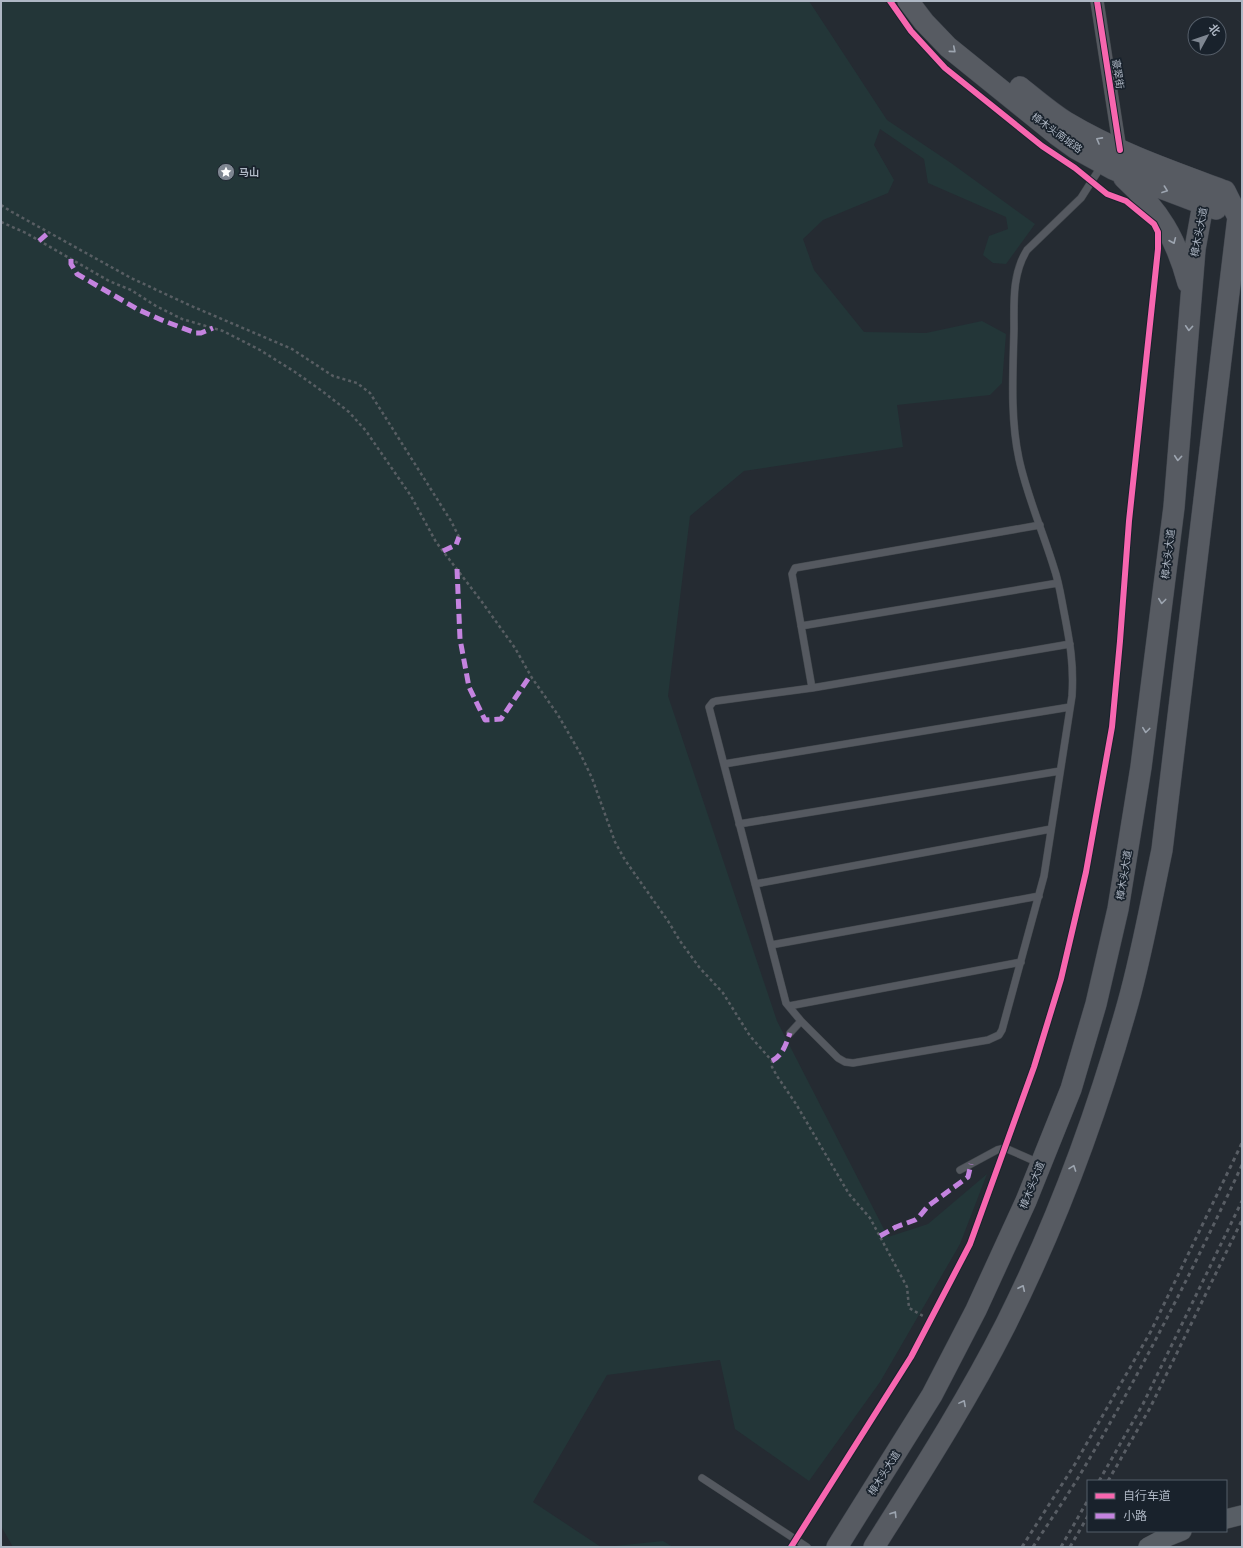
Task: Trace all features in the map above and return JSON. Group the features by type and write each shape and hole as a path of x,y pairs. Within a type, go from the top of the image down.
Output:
{"main road":[{"name":"樟木头南城路","path":"908,1 924,22 948,47 1075,148 1112,161 1142,160 1234,194"},
{"name":"樟木头南城路","path":"924,1 949,28 976,53 1067,123 1112,161 1137,179 1240,218"},
{"path":"1112,161 1164,222 1171,235 1183,267 1191,300"},
{"path":"874,1547 959,1410 1006,1324 1042,1246 1069,1178 1098,1098 1128,1003 1162,850 1225,322 1240,218 1234,194"},
{"name":"樟木头大道","path":"837,1547 932,1395 976,1310 1026,1201 1071,1089 1096,1004 1118,909 1141,767 1174,507 1195,249 1204,204 1234,194"},
{"path":"1225,322 1229,309 1242,288"}],"street":[{"name":"豪翠街","path":"1097,1 1112,161"},
{"path":"1227,1519 1242,1515"},
{"path":"1148,1547 1166,1537 1179,1532"}],"lane":[{"path":"1070,644 812,688 716,701 710,704 710,710 783,992 789,1006 801,1021 838,1058 845,1062 853,1063 988,1040 999,1035 1002,1030 1044,876 1070,707 1073,677 1072,656 1070,644 1058,583 1024,478 1015,436 1012,379 1015,281 1021,260 1027,250 1082,198 1112,161"},
{"path":"812,688 792,574 795,568 1040,524"},
{"path":"801,626 1058,583"},
{"path":"724,764 1070,707"},
{"path":"739,824 1060,771"},
{"path":"755,884 1051,830"},
{"path":"771,945 1039,896"},
{"path":"789,1006 1021,962"},
{"path":"790,1033 801,1021"},
{"path":"960,1170 997,1150 1005,1148 1041,1163"},
{"path":"702,1478 807,1547"}],"path":[{"path":"1,205 132,278 189,305 292,349 333,376 356,383 364,388 370,393 451,521 459,538"},
{"path":"1,222 26,233 109,281 131,290 182,319 223,331 260,350 295,372 349,412 378,448 423,516 436,542 482,602 558,715 580,753 592,778 615,842 625,860 699,967 723,993 750,1036 772,1061 772,1068 796,1104 849,1194 870,1218 907,1287 909,1308 923,1316"}],"shaded area":[{"path":"1,1 809,1 887,120 951,163 1035,224 1006,264 993,263 983,255 989,236 1008,229 1006,217 928,183 924,159 880,129 874,145 894,180 888,193 823,220 803,239 814,270 864,332 926,333 982,321 1006,334 1002,383 990,395 897,405 903,447 744,471 690,516 668,696 777,1021 888,1237 928,1224 987,1174 960,1244 880,1382 809,1481 735,1429 720,1360 607,1375 533,1502 601,1547 13,1547 1,1526"},
{"path":"663,1541 673,1547 605,1547"}],"railway":[{"path":"1022,1547 1075,1464 1151,1331 1242,1143"},
{"path":"1033,1547 1081,1473 1145,1360 1242,1165"},
{"path":"1100,1480 1143,1404 1242,1201"},
{"path":"1109,1480 1150,1408 1242,1220"},
{"path":"1061,1547 1087,1502"},
{"path":"1070,1547 1087,1518"}],"marked path":[{"path":"39,241 49,232"},
{"path":"71,259 71,264 77,274 139,310 196,333 201,333 213,328"},
{"path":"443,551 456,545 459,537"},
{"path":"457,569 460,639 469,687 485,720 501,719 530,676"},
{"path":"772,1061 779,1056 790,1033"},
{"path":"880,1236 919,1217 928,1206 968,1177 971,1164"}],"cycle path":[{"path":"791,1547 911,1357 970,1244 1034,1067 1061,979 1086,872 1112,727 1129,521 1158,249 1158,232 1154,224 1126,201 1107,194 1075,168 1042,146 945,68 911,31 890,1"},
{"path":"1097,1 1120,150"}],"place":[{"name":"马山","path":"226,172"}]}
